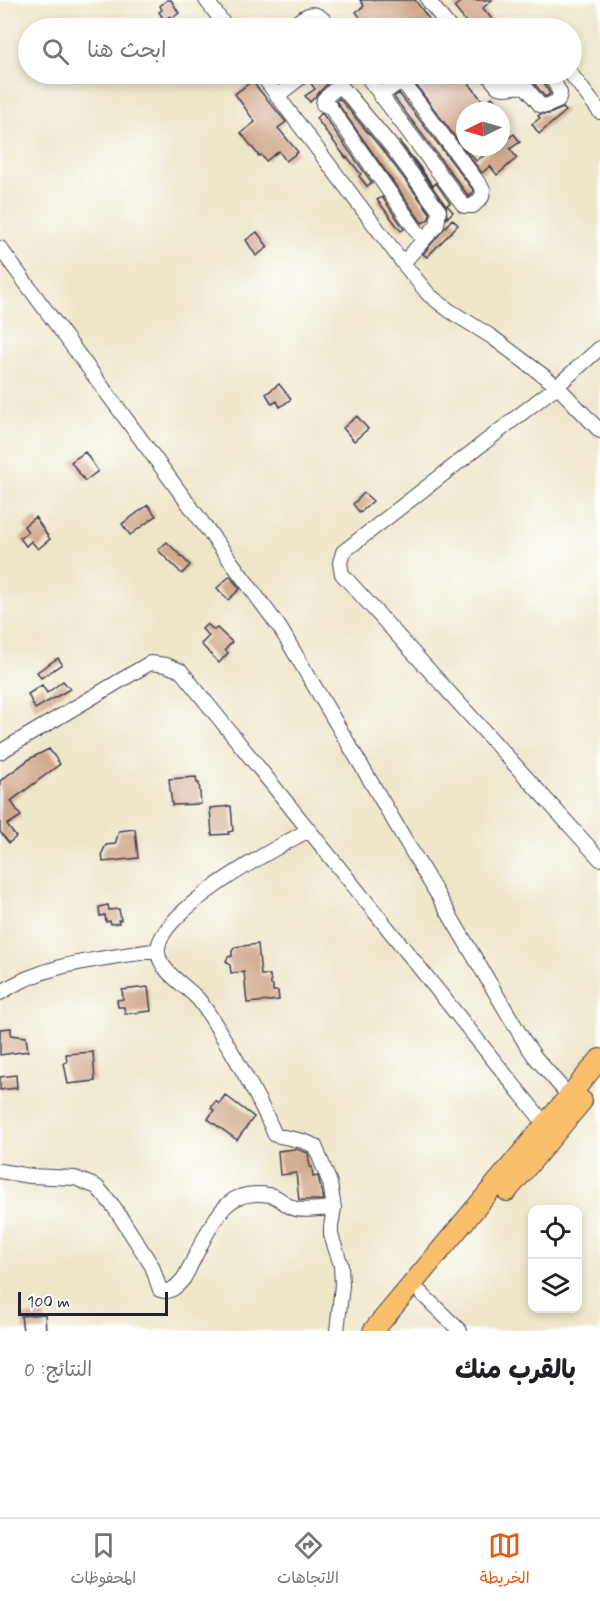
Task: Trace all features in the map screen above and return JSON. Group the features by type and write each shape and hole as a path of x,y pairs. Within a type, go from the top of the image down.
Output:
{"highway":[{"path":"373,1331 544,1124 569,1096 598,1072"},
{"path":"389,1331 422,1293 598,1072"}],"street":[{"path":"206,0 220,18"},
{"path":"428,0 442,18"},
{"path":"302,18 313,14 324,18"},
{"path":"268,84 402,263 436,300 450,312 492,337 557,386 600,431"},
{"path":"277,96 292,84"},
{"path":"372,84 464,206 472,206 482,197 483,189 406,86 401,84"},
{"path":"380,96 397,84"},
{"path":"495,84 498,87 525,86 540,105 546,106 558,101 560,93 555,84"},
{"path":"579,84 600,112"},
{"path":"402,263 437,225 439,211 392,147 340,85 324,99 323,104 330,107 423,240"},
{"path":"0,248 280,628 524,1041 569,1096"},
{"path":"600,348 557,386 343,552 339,562 342,574 600,859"},
{"path":"0,752 150,663 174,667 181,671 544,1124"},
{"path":"309,830 234,873 194,903 172,921 163,934 158,950 160,961 200,1001 216,1026 255,1091 275,1136 303,1141 315,1146 327,1176 334,1208 330,1227 341,1265 342,1285 337,1331"},
{"path":"0,993 31,976 49,970 88,961 158,950"},
{"path":"0,1171 30,1176 75,1178 97,1186 114,1207 152,1266 157,1285 164,1292 171,1291 178,1286 216,1218 225,1206 236,1198 270,1195 278,1197 293,1209 334,1208"},
{"path":"422,1293 460,1331"}],"building":[{"path":"167,0 171,0 179,13 172,18 170,16 163,18 159,12 162,10 160,6"},
{"path":"360,0 415,0 428,18 360,18 356,12 364,6"},
{"path":"463,0 492,0 483,8 491,18 463,18 454,7"},
{"path":"248,84 254,84 286,122 278,128 298,152 286,161 279,151 266,161 261,155 259,156 241,133 255,122 235,94"},
{"path":"311,84 327,84 310,102 305,96 315,89"},
{"path":"415,84 470,84 483,102 456,102 456,138"},
{"path":"535,84 544,84 550,94 545,97"},
{"path":"399,93 474,191 469,197 394,97"},
{"path":"492,97 496,102 485,102"},
{"path":"339,98 385,153 430,213 429,219 422,223 336,101"},
{"path":"563,108 566,111 539,134 532,124 540,118 538,116"},
{"path":"322,113 372,183 367,186 359,176 361,174 316,118"},
{"path":"514,134 520,142 510,149 510,137"},
{"path":"399,141 433,186 436,183 450,203 447,205 453,212 447,218 446,206"},
{"path":"510,149 517,158 497,175 490,166 482,173 469,156 476,161 483,156 510,156"},
{"path":"382,197 404,229 401,231 377,200"},
{"path":"452,219 458,225 427,257 423,254"},
{"path":"257,232 268,247 256,256 246,240"},
{"path":"279,384 291,399 280,407 277,401 272,404 266,394"},
{"path":"357,416 368,429 354,441 343,428"},
{"path":"85,452 98,471 85,481 71,462"},
{"path":"364,493 373,501 360,513 353,504"},
{"path":"148,505 156,516 130,535 122,524"},
{"path":"35,517 50,539 38,549 31,541 26,546 20,538 28,532 24,526"},
{"path":"167,542 190,565 182,574 158,550"},
{"path":"230,576 240,589 228,600 217,588"},
{"path":"207,624 214,630 217,628 232,642 225,650 228,653 219,663 201,644 209,636 202,629"},
{"path":"58,658 62,664 41,678 37,672"},
{"path":"63,681 70,689 35,709 28,694 42,685 47,693"},
{"path":"49,749 60,764 11,801 21,816 7,825 16,837 9,843 0,832 0,781 31,758"},
{"path":"196,777 199,783 201,804 172,805 169,779"},
{"path":"231,806 233,831 228,832 229,834 212,835 210,808"},
{"path":"135,829 138,858 103,862 102,853 106,845 115,844 119,831"},
{"path":"108,905 109,910 119,909 121,920 118,920 119,923 111,924 110,921 106,922 105,915 100,916 99,907"},
{"path":"258,944 261,975 270,975 273,991 278,991 279,1000 247,1003 244,972 231,973 230,965 226,961 232,956 235,947"},
{"path":"148,987 151,1011 125,1014 124,1007 118,1007 117,1000 123,999 122,990"},
{"path":"11,1028 11,1035 26,1037 28,1051 0,1055 0,1029"},
{"path":"93,1052 95,1081 68,1084 64,1063 67,1062 66,1054"},
{"path":"16,1075 17,1088 0,1090 0,1077"},
{"path":"225,1095 254,1117 237,1140 208,1119 214,1110 211,1108 216,1101 219,1104"},
{"path":"296,1149 308,1153 313,1177 318,1176 324,1200 299,1200 296,1173 280,1175 278,1151"},
{"path":"45,1314 46,1331 23,1331 21,1316"}]}
